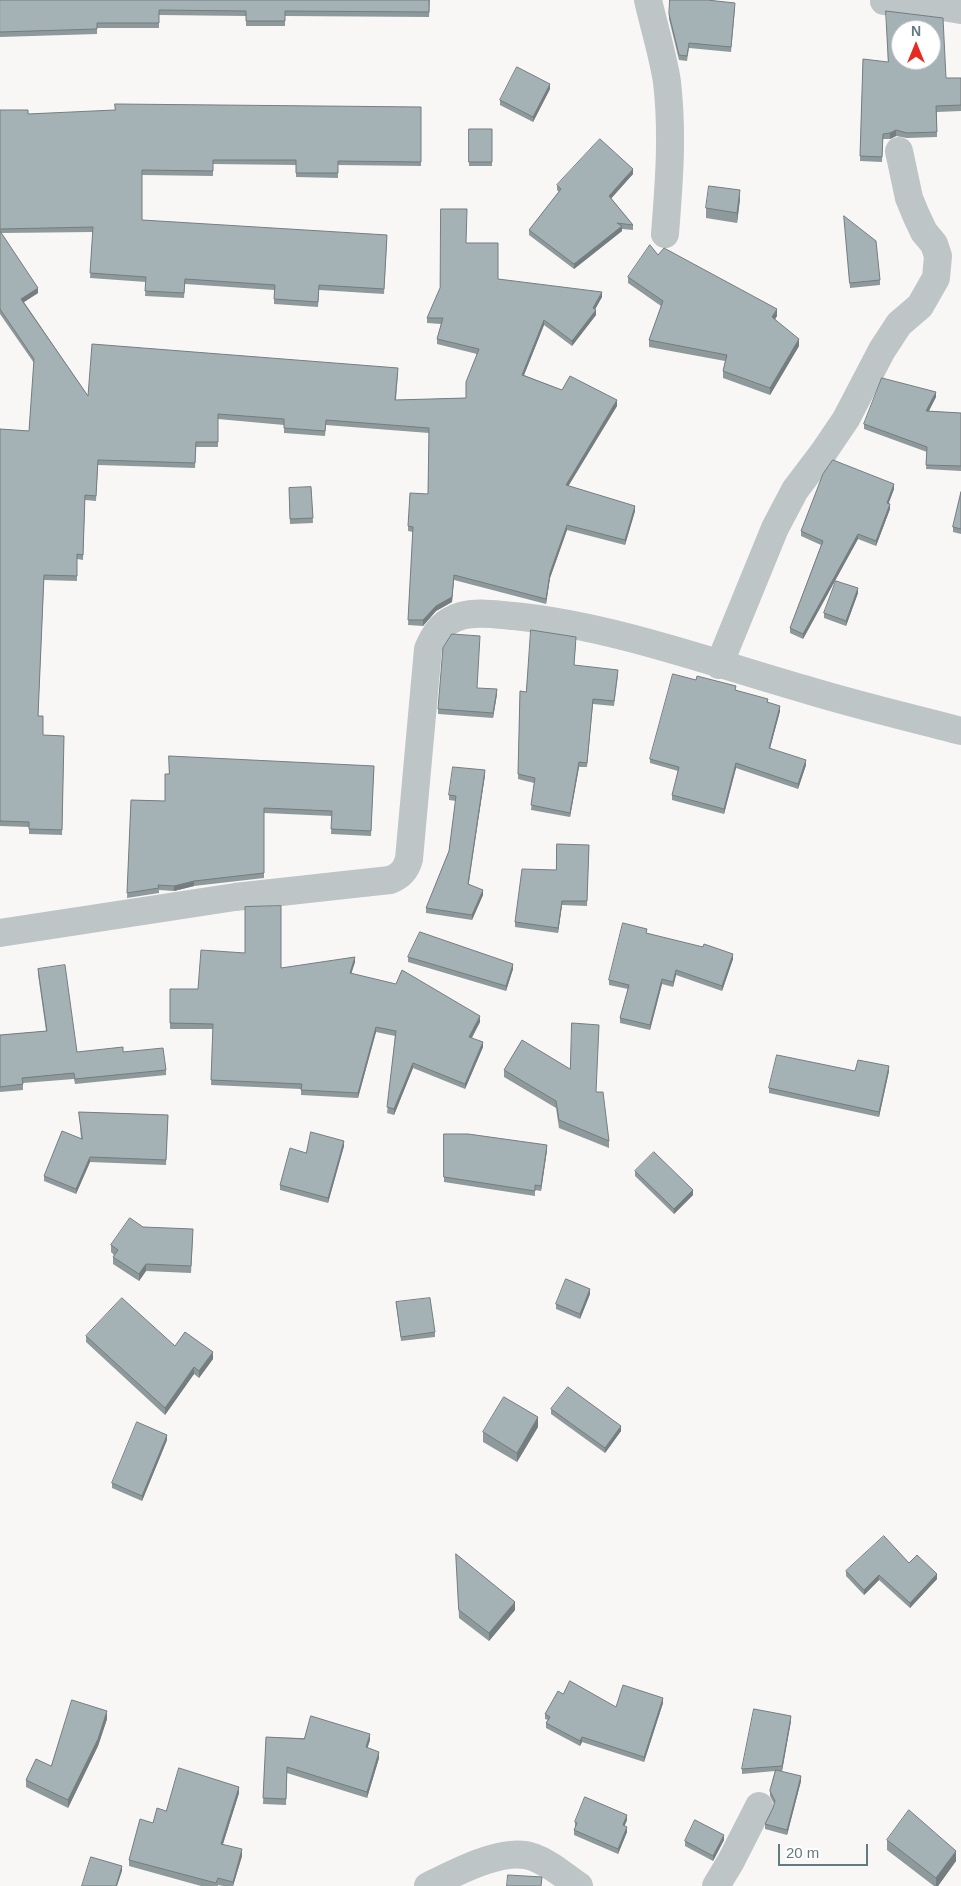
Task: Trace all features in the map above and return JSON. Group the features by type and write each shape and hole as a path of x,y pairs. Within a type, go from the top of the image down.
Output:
{"street":[{"path":"648,0 666,79 669,102 671,152 665,234"},
{"path":"884,1 925,4 961,10"},
{"path":"719,665 775,528 795,490 846,419 882,350 899,324 920,306 936,278 938,256 934,244 924,232 909,198 899,152"},
{"path":"0,933 234,897 390,880 399,877 409,859 428,649 433,636 441,626 462,616 498,615 549,620 618,635 828,697 961,731"},
{"path":"716,1886 759,1806"},
{"path":"428,1886 495,1857 515,1855 529,1856 543,1861 579,1886"}],"building":[{"path":"0,0 429,0 429,12 285,11 285,21 246,21 246,11 159,10 159,23 97,23 97,29 0,32"},
{"path":"670,0 707,0 735,3 731,47 689,43 687,56 679,55 669,14"},
{"path":"886,11 943,18 946,78 961,78 961,105 936,106 937,132 907,133 896,130 883,134 882,157 860,156 863,59 888,62"},
{"path":"517,67 550,84 533,117 500,100"},
{"path":"115,104 421,107 421,162 338,161 338,173 296,173 296,160 213,160 213,171 142,170 142,220 387,235 384,289 319,285 318,302 274,299 275,285 185,279 184,293 145,291 146,277 90,273 93,227 0,229 0,110 28,110 28,114 115,110"},
{"path":"469,129 492,129 492,162 469,162"},
{"path":"600,139 633,169 609,196 633,225 617,223 622,226 574,264 529,230 561,189 557,185"},
{"path":"709,186 740,190 737,213 706,208"},
{"path":"441,209 467,209 466,243 498,243 498,279 602,292 593,308 596,310 572,341 544,320 522,375 562,390 570,376 617,400 566,485 635,506 625,540 567,525 550,573 546,599 454,575 452,597 436,606 423,620 408,620 413,527 408,526 410,493 428,494 429,428 326,420 325,431 284,428 284,419 218,414 218,442 196,442 195,463 98,460 96,496 85,495 83,555 77,554 77,576 44,575 38,716 43,716 43,735 64,736 62,830 29,829 29,822 0,821 0,429 29,431 34,359 0,309 0,231 38,288 21,299 88,396 92,344 398,368 395,400 466,398 466,382 479,349 437,339 443,318 427,318 440,288"},
{"path":"844,216 876,241 880,280 850,283"},
{"path":"650,245 658,255 664,248 777,309 772,317 799,339 770,388 723,371 727,355 649,340 663,301 628,277"},
{"path":"882,378 936,392 926,411 961,413 961,466 926,465 927,447 864,424"},
{"path":"833,460 894,484 887,503 890,504 876,541 858,534 803,634 790,628 823,541 801,531 823,474"},
{"path":"311,487 313,518 290,519 289,488"},
{"path":"961,492 961,529 953,527"},
{"path":"836,581 858,588 846,621 824,613"},
{"path":"531,630 576,637 574,665 618,670 614,701 593,699 587,763 579,762 570,813 531,805 535,778 518,774 520,691 526,692"},
{"path":"452,634 480,636 477,688 497,689 493,713 438,709 443,648"},
{"path":"673,674 696,680 697,676 736,686 735,690 768,699 767,702 780,706 769,748 806,760 798,784 736,763 724,809 672,795 679,767 650,759"},
{"path":"169,756 374,766 371,831 331,829 332,811 264,808 264,873 194,881 174,886 158,885 159,888 127,893 131,800 165,801 165,774 169,774"},
{"path":"453,767 485,770 468,884 483,890 472,915 426,908 449,851 456,796 449,795"},
{"path":"557,844 589,845 587,901 562,901 558,928 515,922 522,869 556,870"},
{"path":"281,906 281,968 355,957 350,973 396,984 402,970 480,1016 469,1037 483,1042 465,1084 413,1063 394,1109 387,1107 396,1031 376,1027 358,1093 301,1090 302,1084 211,1080 213,1024 170,1023 170,989 198,989 201,950 245,953 245,907"},
{"path":"623,923 647,929 646,933 703,947 704,944 733,954 722,986 676,970 673,982 662,979 650,1025 620,1018 629,985 609,980"},
{"path":"420,932 513,964 506,986 408,957"},
{"path":"65,965 77,1052 123,1047 123,1052 163,1048 166,1070 75,1079 74,1073 22,1078 23,1084 0,1087 0,1035 47,1031 38,969"},
{"path":"572,1023 599,1025 596,1092 603,1092 609,1141 559,1120 556,1101 504,1070 522,1040 570,1069"},
{"path":"777,1055 855,1071 858,1060 889,1066 879,1112 769,1088"},
{"path":"79,1112 168,1115 166,1160 90,1157 76,1189 44,1176 62,1131 82,1139"},
{"path":"311,1132 344,1141 328,1198 280,1185 290,1148 306,1153"},
{"path":"444,1134 468,1134 547,1145 541,1186 535,1185 535,1191 444,1177"},
{"path":"654,1152 693,1190 674,1209 635,1171"},
{"path":"130,1218 143,1227 193,1229 191,1266 146,1264 139,1274 113,1257 118,1250 111,1245"},
{"path":"566,1279 590,1289 580,1314 556,1304"},
{"path":"122,1298 175,1346 185,1332 213,1352 199,1371 194,1367 165,1408 86,1336"},
{"path":"430,1298 435,1332 401,1337 396,1302"},
{"path":"568,1387 621,1426 605,1448 551,1409"},
{"path":"504,1397 538,1417 517,1453 483,1432"},
{"path":"137,1422 167,1435 142,1496 112,1483"},
{"path":"884,1536 909,1563 917,1555 937,1574 910,1603 879,1575 864,1590 846,1571"},
{"path":"456,1554 515,1602 489,1633 459,1610"},
{"path":"570,1681 616,1707 623,1685 663,1698 644,1757 582,1737 580,1741 546,1723 550,1717 545,1714 558,1691 563,1694"},
{"path":"72,1700 107,1711 98,1739 68,1800 26,1780 36,1759 51,1766"},
{"path":"754,1709 791,1716 782,1766 742,1769"},
{"path":"311,1716 370,1734 366,1747 379,1752 367,1792 287,1767 286,1799 263,1798 266,1737 304,1739"},
{"path":"179,1768 239,1787 221,1844 242,1849 233,1882 218,1878 216,1883 129,1860 140,1819 153,1823 157,1808 166,1811"},
{"path":"776,1770 801,1776 787,1830 765,1824 775,1801 770,1791"},
{"path":"585,1797 627,1815 623,1825 627,1827 618,1849 574,1830 577,1823 575,1822"},
{"path":"909,1810 956,1851 936,1878 887,1840"},
{"path":"695,1820 724,1835 713,1856 685,1841"},
{"path":"91,1857 122,1866 116,1886 82,1886"},
{"path":"508,1875 542,1877 541,1886 507,1886"}]}
